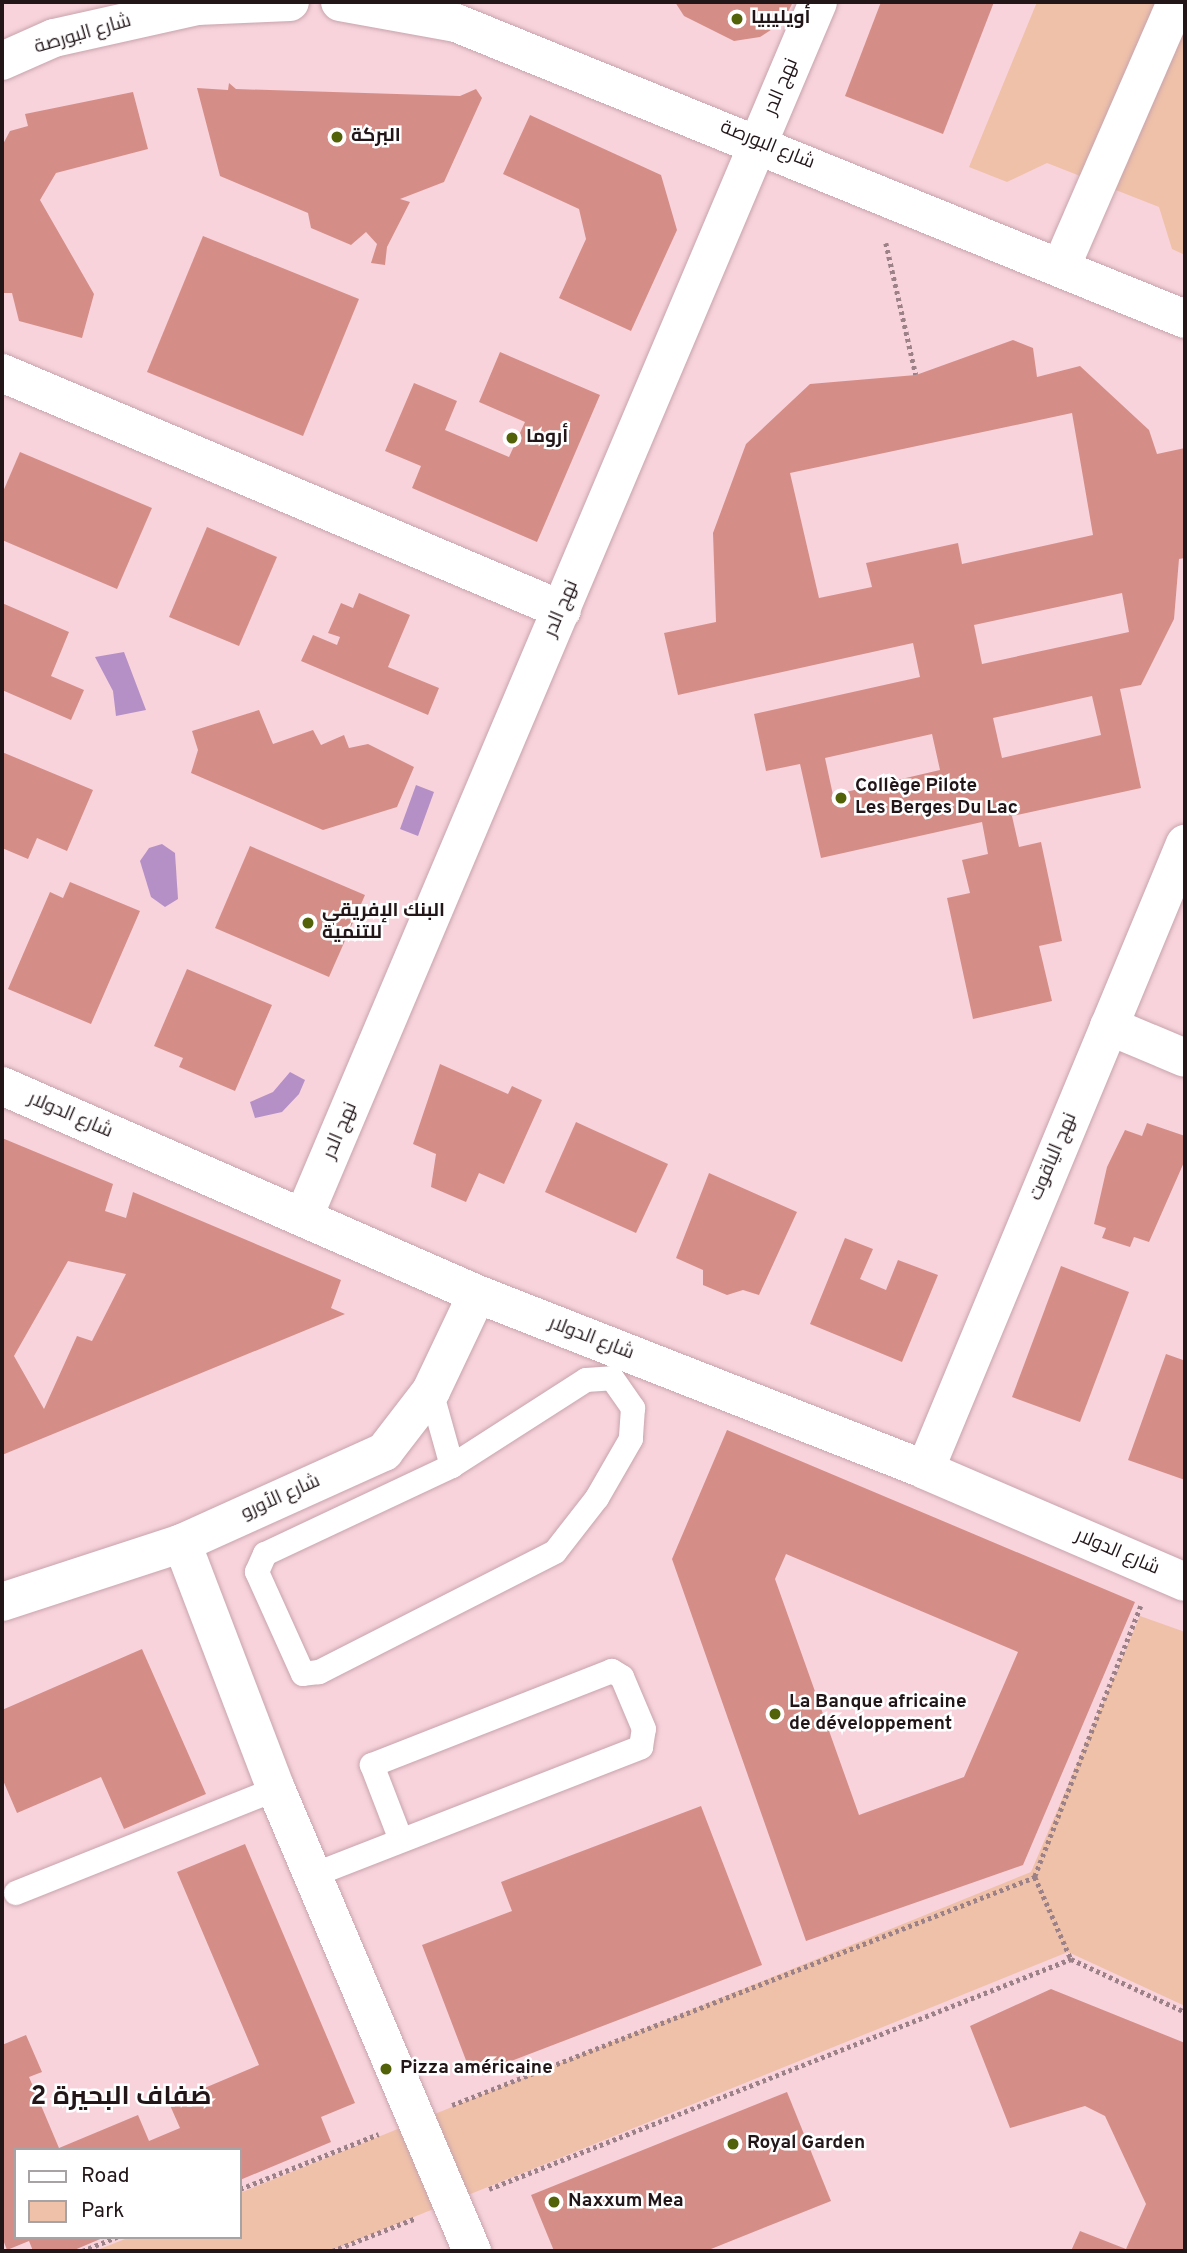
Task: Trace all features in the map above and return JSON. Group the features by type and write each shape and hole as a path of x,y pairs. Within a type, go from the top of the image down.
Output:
{"street":[{"name":"شارع البورصة","path":"2,61 54,38 197,6 290,2"},
{"name":"شارع البورصة","path":"340,2 456,23 759,142 1185,319"},
{"name":"نهج الدر","path":"304,1216 818,2"},
{"path":"1062,267 1176,2"},
{"path":"2,373 562,610"},
{"name":"نهج الياقوت","path":"925,1470 1185,844"},
{"path":"1109,1026 1185,1058"},
{"name":"شارع الدولار","path":"2,1086 477,1294 925,1470 1172,1576"},
{"name":"شارع الأورو","path":"2,1602 182,1543 384,1452 431,1391 477,1294"},
{"path":"182,1543 276,1788 316,1874 472,2251"}],"lane":[{"path":"612,1378 634,1408 631,1439 597,1498 555,1552 319,1672 303,1674 257,1572 265,1554 452,1466 586,1380 612,1378"},
{"path":"431,1391 452,1466"},
{"path":"316,1874 641,1747 644,1729 622,1677 612,1671 372,1765 401,1840"},
{"path":"16,1893 276,1788"}],"path":[{"path":"874,190 916,375"},
{"path":"242,2188 1035,1877 1172,1576"},
{"path":"1035,1877 1071,1959 1185,2012"},
{"path":"332,2251 1071,1959"},
{"path":"82,2251 112,2239"}],"green space":[{"path":"1037,2 1185,2 1185,255 1172,249 1159,207 1047,163 1007,182 969,167"},
{"path":"1140,1616 1185,1632 1185,2006 1068,1952 330,2251 95,2251 125,2239 242,2239 242,2192 1031,1872"}],"shaded area":[{"path":"124,652 146,710 116,716 113,691 95,657"},
{"path":"416,785 434,792 418,836 400,829"},
{"path":"162,844 175,853 178,899 165,907 151,897 140,861 149,848"},
{"path":"290,1072 305,1080 299,1094 282,1112 255,1118 250,1102 273,1092"}],"building":[{"name":"أويليبيا","path":"675,2 793,2 783,22 760,37 734,41 684,16"},
{"path":"881,2 994,2 943,134 845,96"},
{"name":"البركة","path":"229,83 236,89 460,96 476,89 482,98 444,182 400,199 410,202 387,247 385,265 371,263 377,244 366,232 351,245 311,228 308,213 220,176 197,88 228,90"},
{"path":"133,92 148,149 56,173 40,200 94,294 82,338 19,321 12,293 2,293 2,146 10,131 28,126 25,114"},
{"path":"530,115 661,175 677,230 631,331 559,298 586,239 579,209 503,174"},
{"path":"203,236 359,299 303,436 147,372"},
{"path":"1013,340 1033,348 1037,377 1080,366 1149,430 1157,454 1185,448 1185,558 1179,559 1174,619 1141,685 1120,689 1141,788 1012,816 1019,847 1041,842 1062,941 1039,946 1052,1001 973,1019 947,898 970,893 962,860 988,854 982,822 821,858 800,764 766,771 754,714 920,677 913,643 678,695 664,633 716,622 713,533 746,444 810,384 916,375","holes":["1072,413 1093,535 962,564 958,543 866,563 872,587 819,598 790,473","1122,593 1129,632 982,664 974,625","1092,696 1101,735 1002,758 993,718","932,734 940,770 833,795 825,758"]},
{"path":"500,352 600,395 537,542 412,488 421,466 385,451 414,383 457,401 445,430 509,457 525,422 479,402"},
{"path":"20,452 152,508 117,589 2,540 2,494"},
{"path":"207,527 277,557 239,646 169,617"},
{"path":"359,593 410,615 388,667 439,688 428,715 301,661 313,635 337,645 340,637 328,633 341,603 353,608"},
{"path":"2,603 69,632 51,676 84,690 71,720 2,690"},
{"path":"259,710 273,744 313,730 321,745 344,735 349,748 368,744 414,767 397,807 323,830 191,773 198,750 192,731"},
{"path":"2,752 93,790 67,851 37,838 28,859 2,848"},
{"path":"250,846 365,895 329,977 215,928"},
{"path":"70,882 140,911 91,1024 8,989 50,892 63,898"},
{"path":"187,969 272,1005 235,1091 179,1067 183,1058 154,1046"},
{"path":"440,1064 508,1094 512,1086 542,1100 504,1184 479,1173 466,1202 431,1187 436,1154 413,1144"},
{"path":"576,1122 668,1164 636,1233 545,1192"},
{"path":"1147,1123 1185,1136 1185,1160 1149,1242 1134,1237 1130,1247 1102,1238 1106,1228 1094,1224 1107,1167 1125,1130 1142,1136"},
{"path":"2,1138 113,1184 105,1211 126,1218 133,1192 341,1280 331,1308 345,1314 2,1455","holes":["68,1261 126,1274 92,1341 77,1336 44,1409 14,1356"]},
{"path":"709,1173 797,1212 759,1295 743,1290 727,1295 703,1285 703,1270 676,1258"},
{"path":"845,1238 873,1249 860,1279 886,1290 898,1260 938,1275 902,1362 810,1324"},
{"path":"1061,1266 1129,1292 1080,1422 1012,1397"},
{"path":"1166,1354 1183,1360 1185,1355 1185,1480 1128,1460"},
{"name":"La Banque africaine de développement","path":"727,1430 1135,1602 1023,1865 806,1941 672,1559","holes":["786,1554 1018,1652 964,1777 859,1815 775,1579"]},
{"path":"142,1649 206,1794 124,1829 101,1777 17,1813 2,1778 2,1710"},
{"path":"701,1806 762,1965 472,2076 422,1945 512,1911 501,1882"},
{"path":"245,1844 355,2103 321,2117 331,2142 242,2179 242,2148 59,2148 138,2115 149,2141 180,2128 169,2103 259,2065 177,1872"},
{"path":"1051,1989 1185,2043 1185,2251 1071,2251 1080,2231 1126,2249 1146,2204 1105,2116 1085,2106 1010,2128 970,2026"},
{"path":"26,2035 42,2072 29,2077 59,2148 14,2148 14,2239 100,2239 72,2251 33,2251 29,2241 7,2250 2,2237 2,2045"},
{"name":"Royal Garden","path":"787,2092 831,2201 706,2251 554,2251 531,2195"}],"place":[{"name":"أويليبيا","path":"737,19"},
{"name":"البركة","path":"337,137"},
{"name":"أروما","path":"512,438"},
{"name":"Collège Pilote Les Berges Du Lac","path":"841,798"},
{"name":"البنك الإفريقي للتنمية","path":"308,923"},
{"name":"La Banque africaine de développement","path":"775,1714"},
{"name":"Pizza américaine","path":"386,2069"},
{"name":"Royal Garden","path":"733,2144"},
{"name":"Naxxum Mea","path":"554,2202"}],"district":[{"name":"ضفاف البحيرة 2","path":"121,2098"}]}
